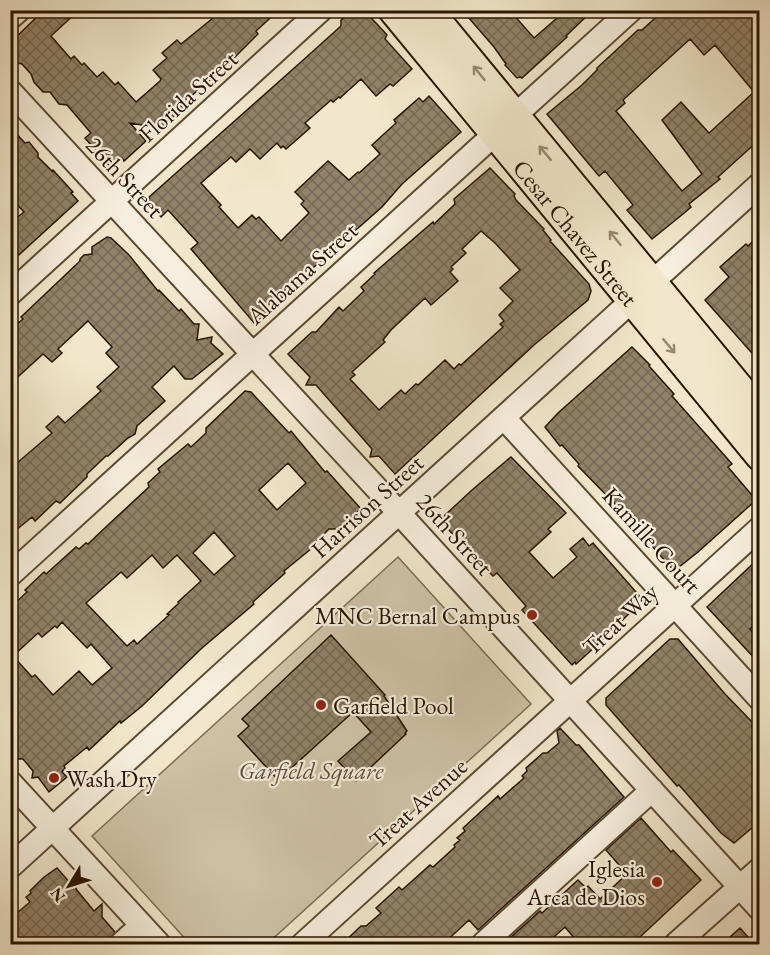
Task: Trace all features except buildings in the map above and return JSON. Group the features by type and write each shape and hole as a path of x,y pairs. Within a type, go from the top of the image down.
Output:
{"main road":[{"name":"Cesar Chavez Street","path":"393,10 505,125 642,292 759,456"},
{"name":"Cesar Chavez Street","path":"428,10 505,125"},
{"name":"Cesar Chavez Street","path":"642,292 759,413"}],"street":[{"path":"10,18 19,10"},
{"name":"Florida Street","path":"10,294 321,10"},
{"name":"Alabama Street","path":"10,575 631,10"},
{"name":"26th Street","path":"10,91 400,514 759,909"},
{"name":"Harrison Street","path":"10,867 400,514 759,184"},
{"name":"Kamille Court","path":"504,418 759,699"},
{"name":"Treat Way","path":"570,701 759,528"},
{"name":"Treat Avenue","path":"303,945 570,701"},
{"path":"10,782 159,945"},
{"path":"483,945 652,790"},
{"path":"676,945 759,869"},
{"path":"121,945 141,926"}],"green space":[{"name":"Garfield Square","path":"398,557 531,704 267,944 190,944 92,836"}],"place":[{"name":"MNC Bernal Campus","path":"532,615"},
{"name":"Garfield Pool","path":"321,705"},
{"name":"Wash Dry","path":"54,778"},
{"name":"Iglesia Arca de Dios","path":"657,882"}]}
